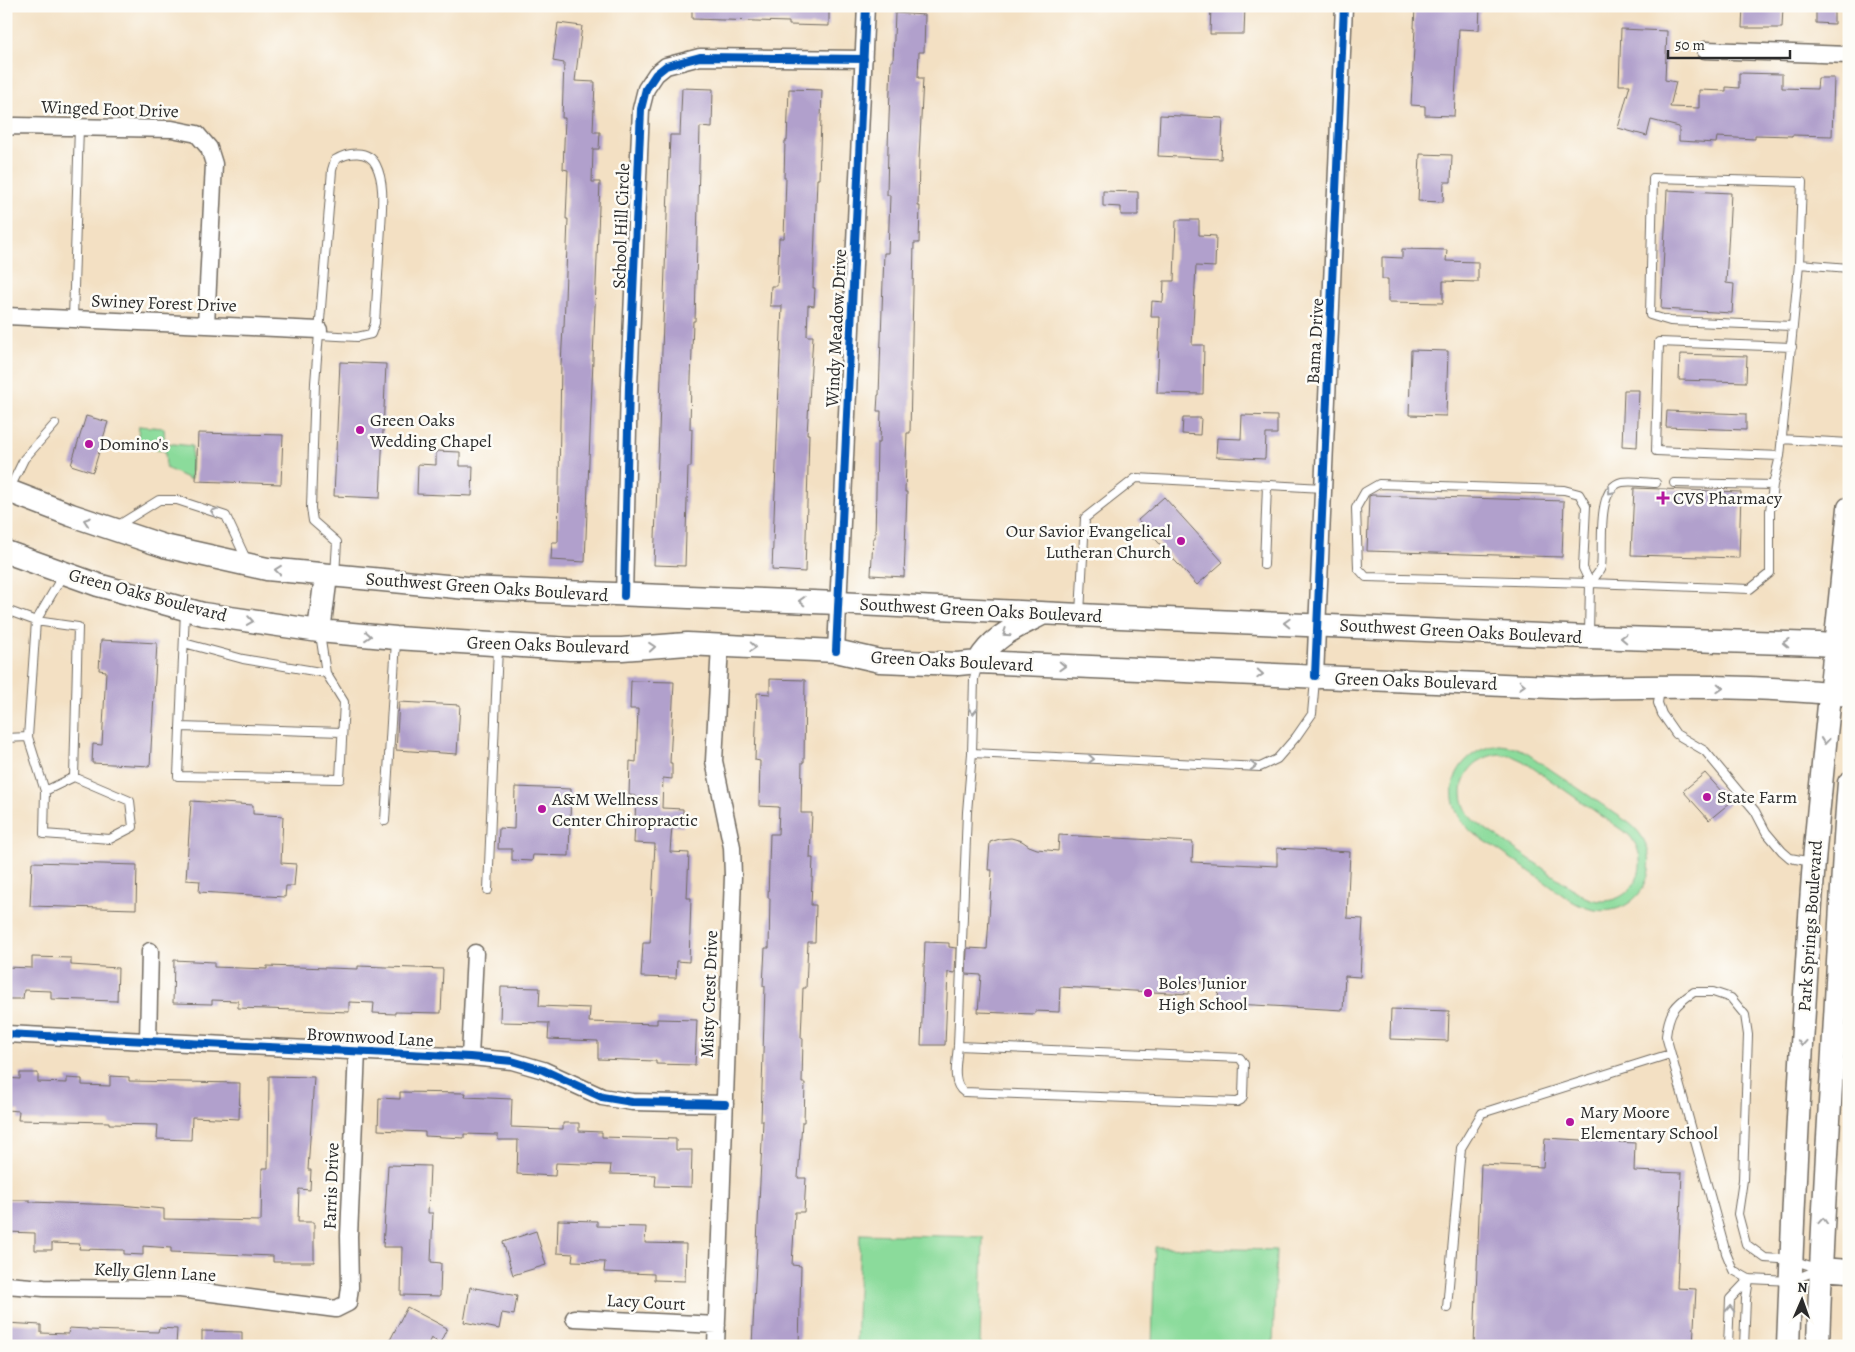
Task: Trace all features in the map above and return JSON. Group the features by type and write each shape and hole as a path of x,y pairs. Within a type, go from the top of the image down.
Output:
{"main road":[{"name":"Southwest Green Oaks Boulevard","path":"7,491 164,546 267,569 467,588 1842,646"},
{"name":"Park Springs Boulevard","path":"1788,1346 1800,1085 1814,862 1839,694 1842,646 1839,624 1849,508"},
{"name":"Green Oaks Boulevard","path":"6,552 98,585 203,614 319,632 396,638 498,645 622,649 687,644 720,645 836,651 880,661 958,664 978,662 1574,688 1661,686 1839,694"},
{"path":"319,632 331,576"},
{"path":"978,662 986,649 1007,632 1043,613"},
{"name":"Park Springs Boulevard","path":"1818,1346 1820,1269 1838,969 1842,863 1849,783"},
{"path":"1820,1269 1849,1271"}],"street":[{"name":"Windy Meadow Drive","path":"836,651 866,6"},
{"name":"Bama Drive","path":"1316,676 1344,6"},
{"path":"1705,50 1849,55"},
{"name":"School Hill Circle","path":"624,596 629,396 640,129 641,109 646,88 656,74 666,66 700,57 864,59"},
{"name":"Winged Foot Drive","path":"6,127 172,130 197,134 209,148 214,164 206,325"},
{"name":"Swiney Forest Drive","path":"6,316 319,332"},
{"name":"Misty Crest Drive","path":"716,1346 733,876 732,846 714,761 720,645"},
{"path":"148,1041 150,951"},
{"path":"470,1057 475,953"},
{"name":"Brownwood Lane","path":"6,1034 470,1057 512,1061 543,1070 602,1097 632,1102 725,1104"},
{"name":"Farris Drive","path":"330,1308 336,1309 348,1303 350,1287 349,1236 357,1051"},
{"name":"Kelly Glenn Lane","path":"6,1285 44,1288 180,1289 330,1308"},
{"name":"Lacy Court","path":"574,1318 717,1325"}],"lane":[{"path":"73,319 79,127"},
{"path":"319,332 357,337 371,334 375,323 382,191 376,166 371,158 363,154 343,155 335,160 332,170 319,332 315,383 311,508 313,521 337,542 331,576"},
{"path":"1589,636 1590,583 1583,568 1586,506 1579,494 1564,490 1379,484 1364,492 1356,508 1358,568 1366,578 1590,583 1750,589 1770,573 1770,511 1773,485 1780,456 1792,347 1799,264 1802,182 1653,178 1650,315 1670,321 1793,326"},
{"path":"1799,264 1849,268"},
{"path":"1780,456 1656,451 1659,342 1792,347"},
{"path":"7,491 24,460 55,424"},
{"path":"1781,439 1849,443"},
{"path":"1080,615 1086,518 1136,478 1323,488"},
{"path":"1590,583 1601,569 1603,509 1605,499 1614,485 1622,482 1656,483"},
{"path":"1674,483 1773,485"},
{"path":"1264,566 1267,485"},
{"path":"112,529 159,500 177,500 226,516 249,565"},
{"path":"64,573 36,621 28,737 45,792 44,834 110,839 133,827 130,801 74,777"},
{"path":"185,609 178,776 340,779 344,702 326,673 319,632"},
{"path":"6,610 36,621 78,627 74,777"},
{"path":"385,821 396,638"},
{"path":"184,643 244,659 326,673"},
{"path":"488,890 498,645"},
{"path":"958,1046 1240,1058 1244,1064 1243,1096 1237,1102 964,1092 958,1089 956,1083 967,812 972,754 974,679 978,662"},
{"path":"972,754 1260,767 1277,759 1312,714 1316,676"},
{"path":"1661,686 1658,703 1662,714 1676,734 1705,751 1754,811 1766,832 1782,851 1790,858 1814,862"},
{"path":"180,727 342,732"},
{"path":"6,738 28,737"},
{"path":"45,792 74,777"},
{"path":"1749,1279 1733,1270 1726,1253 1666,1036 1668,1018 1678,1003 1694,992 1713,992 1731,998 1745,1015 1748,1035 1743,1180 1738,1214 1746,1244 1765,1258 1791,1271 1820,1269"},
{"path":"1447,1308 1461,1148 1482,1113 1670,1054"},
{"path":"1728,1346 1730,1299 1749,1279 1791,1271 1820,1269"},
{"path":"1744,1346 1746,1299 1749,1279"}],"green space":[{"path":"139,426 164,428 165,443 192,446 191,480 166,468 165,451 137,446"},
{"path":"1500,745 1515,747 1629,823 1641,836 1648,851 1649,866 1646,881 1639,894 1627,904 1612,910 1595,910 1581,906 1473,833 1462,821 1455,807 1453,793 1455,779 1461,767 1470,756 1484,749","holes":["1500,754 1512,756 1523,761 1629,835 1637,848 1640,861 1639,874 1625,894 1613,900 1600,901 1585,897 1474,821 1467,811 1463,800 1462,789 1464,779 1477,762"]},
{"path":"860,1234 983,1237 980,1346 856,1346"},
{"path":"1155,1247 1276,1250 1273,1346 1152,1346"}],"building":[{"path":"692,6 829,6 829,26 789,25 789,22 692,19"},
{"path":"1211,6 1245,6 1244,34 1210,34"},
{"path":"1415,6 1480,6 1479,30 1459,29 1454,116 1425,115 1425,106 1411,105"},
{"path":"1743,6 1783,6 1782,28 1742,28"},
{"path":"1816,6 1834,6 1834,24 1816,23"},
{"path":"895,13 925,15 924,52 919,52 918,78 923,78 919,158 919,243 914,243 910,433 907,433 904,577 871,575 873,538 875,538 877,443 880,443 881,411 877,411 884,253 888,253 890,195 887,195 888,147"},
{"path":"558,23 582,26 575,81 595,82 593,132 600,132 599,149 593,149 592,182 600,182 585,562 551,560 552,542 558,542 561,364 568,219 566,219 568,170 563,169 565,118 562,118 564,63 553,61"},
{"path":"1621,29 1667,31 1665,80 1676,82 1670,107 1699,108 1699,90 1726,91 1726,87 1739,88 1739,73 1782,74 1782,88 1817,89 1818,78 1834,78 1832,136 1755,135 1755,139 1717,137 1716,143 1679,141 1679,127 1651,120 1647,136 1618,128 1630,85 1619,85"},
{"path":"682,88 713,89 712,128 700,127 695,321 693,321 691,380 691,467 688,467 685,566 654,565 670,135 680,135"},
{"path":"789,89 822,90 819,179 817,179 814,306 808,305 807,336 813,336 807,434 809,434 805,572 772,570 782,306 770,306 771,286 777,286 779,238 784,238 785,141 787,141"},
{"path":"1160,115 1223,118 1221,159 1158,156"},
{"path":"1420,154 1452,155 1451,182 1444,182 1443,202 1418,201"},
{"path":"1667,190 1731,193 1726,283 1734,284 1732,313 1661,309"},
{"path":"1103,191 1138,192 1138,215 1121,215 1121,207 1103,206"},
{"path":"1176,220 1199,220 1199,235 1216,236 1215,267 1196,266 1192,345 1204,345 1203,394 1157,393 1160,317 1151,317 1152,301 1163,302 1164,281 1174,281"},
{"path":"1402,249 1447,250 1446,261 1478,262 1478,282 1443,281 1443,303 1388,302 1388,279 1382,279 1382,257 1402,258"},
{"path":"1411,350 1448,351 1446,416 1409,415"},
{"path":"1680,354 1747,356 1746,382 1679,380"},
{"name":"Green Oaks Wedding Chapel","path":"340,362 386,364 380,498 334,496"},
{"path":"1624,390 1639,390 1637,447 1622,446"},
{"path":"1667,411 1746,414 1746,430 1666,427"},
{"path":"1242,415 1277,416 1277,434 1266,434 1265,459 1216,457 1217,438 1241,439"},
{"name":"Domino's","path":"86,416 108,422 93,472 71,465"},
{"path":"1183,418 1201,418 1200,435 1182,434"},
{"path":"198,433 283,435 281,484 196,481"},
{"path":"436,451 460,452 460,466 473,466 472,496 417,494 418,464 436,465"},
{"name":"CVS Pharmacy","path":"1634,488 1741,492 1739,558 1631,555"},
{"path":"1369,496 1564,501 1562,557 1367,551"},
{"name":"Our Savior Evangelical Lutheran Church","path":"1164,497 1223,562 1197,585 1138,520"},
{"path":"101,640 157,643 150,766 92,763 93,744 102,745 106,671 99,670"},
{"path":"770,679 805,680 801,813 812,813 810,858 813,858 811,905 816,905 815,942 808,942 806,988 803,988 801,1038 803,1038 802,1083 805,1083 804,1122 802,1122 798,1178 806,1178 804,1212 795,1212 792,1265 801,1266 799,1346 752,1345 763,1121 761,1121 765,986 763,986 765,948 769,948 770,834 778,834 779,807 759,806 760,761 755,760 757,693 770,694"},
{"path":"631,681 674,682 670,763 672,763 672,779 663,778 662,808 683,809 683,827 672,826 670,852 689,853 687,898 691,898 689,962 677,961 676,978 641,977 643,943 650,943 655,844 634,843 636,796 629,795 630,761 636,762 638,709 630,709"},
{"path":"399,702 460,705 457,754 396,750"},
{"name":"State Farm","path":"1705,773 1731,802 1709,820 1683,791"},
{"name":"A&M Wellness Center Chiropractic","path":"515,787 571,789 569,856 533,855 532,861 512,860 512,849 498,849 499,828 514,829"},
{"path":"191,801 253,805 253,814 283,816 281,863 296,864 294,886 286,886 285,897 199,892 200,881 186,880"},
{"name":"Boles Junior High School","path":"1059,835 1193,842 1192,862 1277,866 1277,848 1350,852 1347,918 1363,919 1360,977 1345,976 1343,1010 1218,1003 1219,984 1190,982 1189,994 1060,987 1059,1012 1035,1011 1035,1014 978,1012 981,975 966,974 967,948 987,949 992,870 988,870 990,842 1011,838 1022,841 1037,849 1058,851"},
{"path":"32,862 137,865 136,909 30,906"},
{"path":"925,942 949,943 949,947 956,948 955,973 948,972 945,1045 921,1045"},
{"path":"32,957 71,958 71,965 118,968 117,1001 51,999 51,991 24,990 23,999 6,999 6,967 32,968"},
{"path":"174,960 214,962 214,967 267,969 267,966 358,969 358,966 443,969 441,1013 373,1013 374,1003 349,1002 349,1012 238,1008 238,1001 212,1000 212,1004 173,1003"},
{"path":"501,987 540,988 539,1006 590,1008 589,1022 657,1024 657,1019 697,1020 695,1065 656,1064 656,1061 598,1059 598,1041 548,1039 549,1023 500,1022"},
{"path":"1391,1009 1449,1011 1448,1041 1390,1039"},
{"path":"20,1073 38,1073 38,1082 67,1083 67,1078 82,1079 82,1085 110,1086 110,1076 129,1077 129,1081 240,1083 239,1119 192,1117 191,1140 157,1139 158,1125 18,1120 19,1111 6,1110 6,1078 20,1079"},
{"path":"269,1076 314,1077 308,1170 311,1170 310,1190 299,1189 298,1222 314,1222 314,1262 273,1262 273,1256 171,1252 171,1248 143,1246 143,1255 124,1254 124,1250 79,1249 80,1244 52,1243 52,1250 35,1250 35,1233 6,1232 6,1200 164,1209 164,1219 261,1221 262,1168 268,1168"},
{"path":"400,1092 466,1093 465,1097 512,1099 511,1127 563,1129 563,1123 579,1123 579,1131 602,1132 602,1137 676,1139 676,1150 692,1150 691,1187 655,1186 656,1175 610,1174 611,1165 556,1163 555,1176 517,1174 518,1140 498,1140 498,1135 464,1134 464,1138 425,1136 425,1132 378,1130 379,1098 400,1099"},
{"path":"1545,1138 1635,1143 1634,1171 1682,1173 1677,1288 1696,1289 1693,1346 1474,1346 1481,1164 1543,1167"},
{"path":"388,1165 430,1166 428,1213 433,1213 431,1262 441,1263 440,1296 401,1295 402,1247 383,1247"},
{"path":"558,1220 597,1221 597,1226 646,1227 645,1243 686,1244 685,1281 654,1280 654,1274 604,1272 605,1262 572,1261 573,1254 557,1253"},
{"path":"536,1231 546,1265 513,1275 503,1242"},
{"path":"470,1287 517,1296 514,1315 502,1313 499,1329 464,1322"},
{"path":"407,1307 447,1328 440,1343 431,1338 427,1346 387,1346"},
{"path":"6,1323 41,1325 41,1333 68,1334 69,1328 158,1332 159,1328 177,1329 176,1346 6,1346"},
{"path":"202,1331 242,1332 242,1346 202,1346"}],"cycle path":[{"path":"836,651 866,6"},
{"path":"1315,676 1344,6"},
{"path":"624,596 629,386 641,109 646,89 656,74 666,66 700,57 864,59"},
{"path":"6,1034 470,1057 512,1061 543,1070 602,1097 632,1102 725,1104"}],"place":[{"name":"Green Oaks Wedding Chapel","path":"360,430"},
{"name":"Domino's","path":"89,444"},
{"name":"CVS Pharmacy","path":"1663,498"},
{"name":"Our Savior Evangelical Lutheran Church","path":"1181,541"},
{"name":"State Farm","path":"1707,797"},
{"name":"A&M Wellness Center Chiropractic","path":"542,809"},
{"name":"Boles Junior High School","path":"1148,993"},
{"name":"Mary Moore Elementary School","path":"1570,1122"}]}
